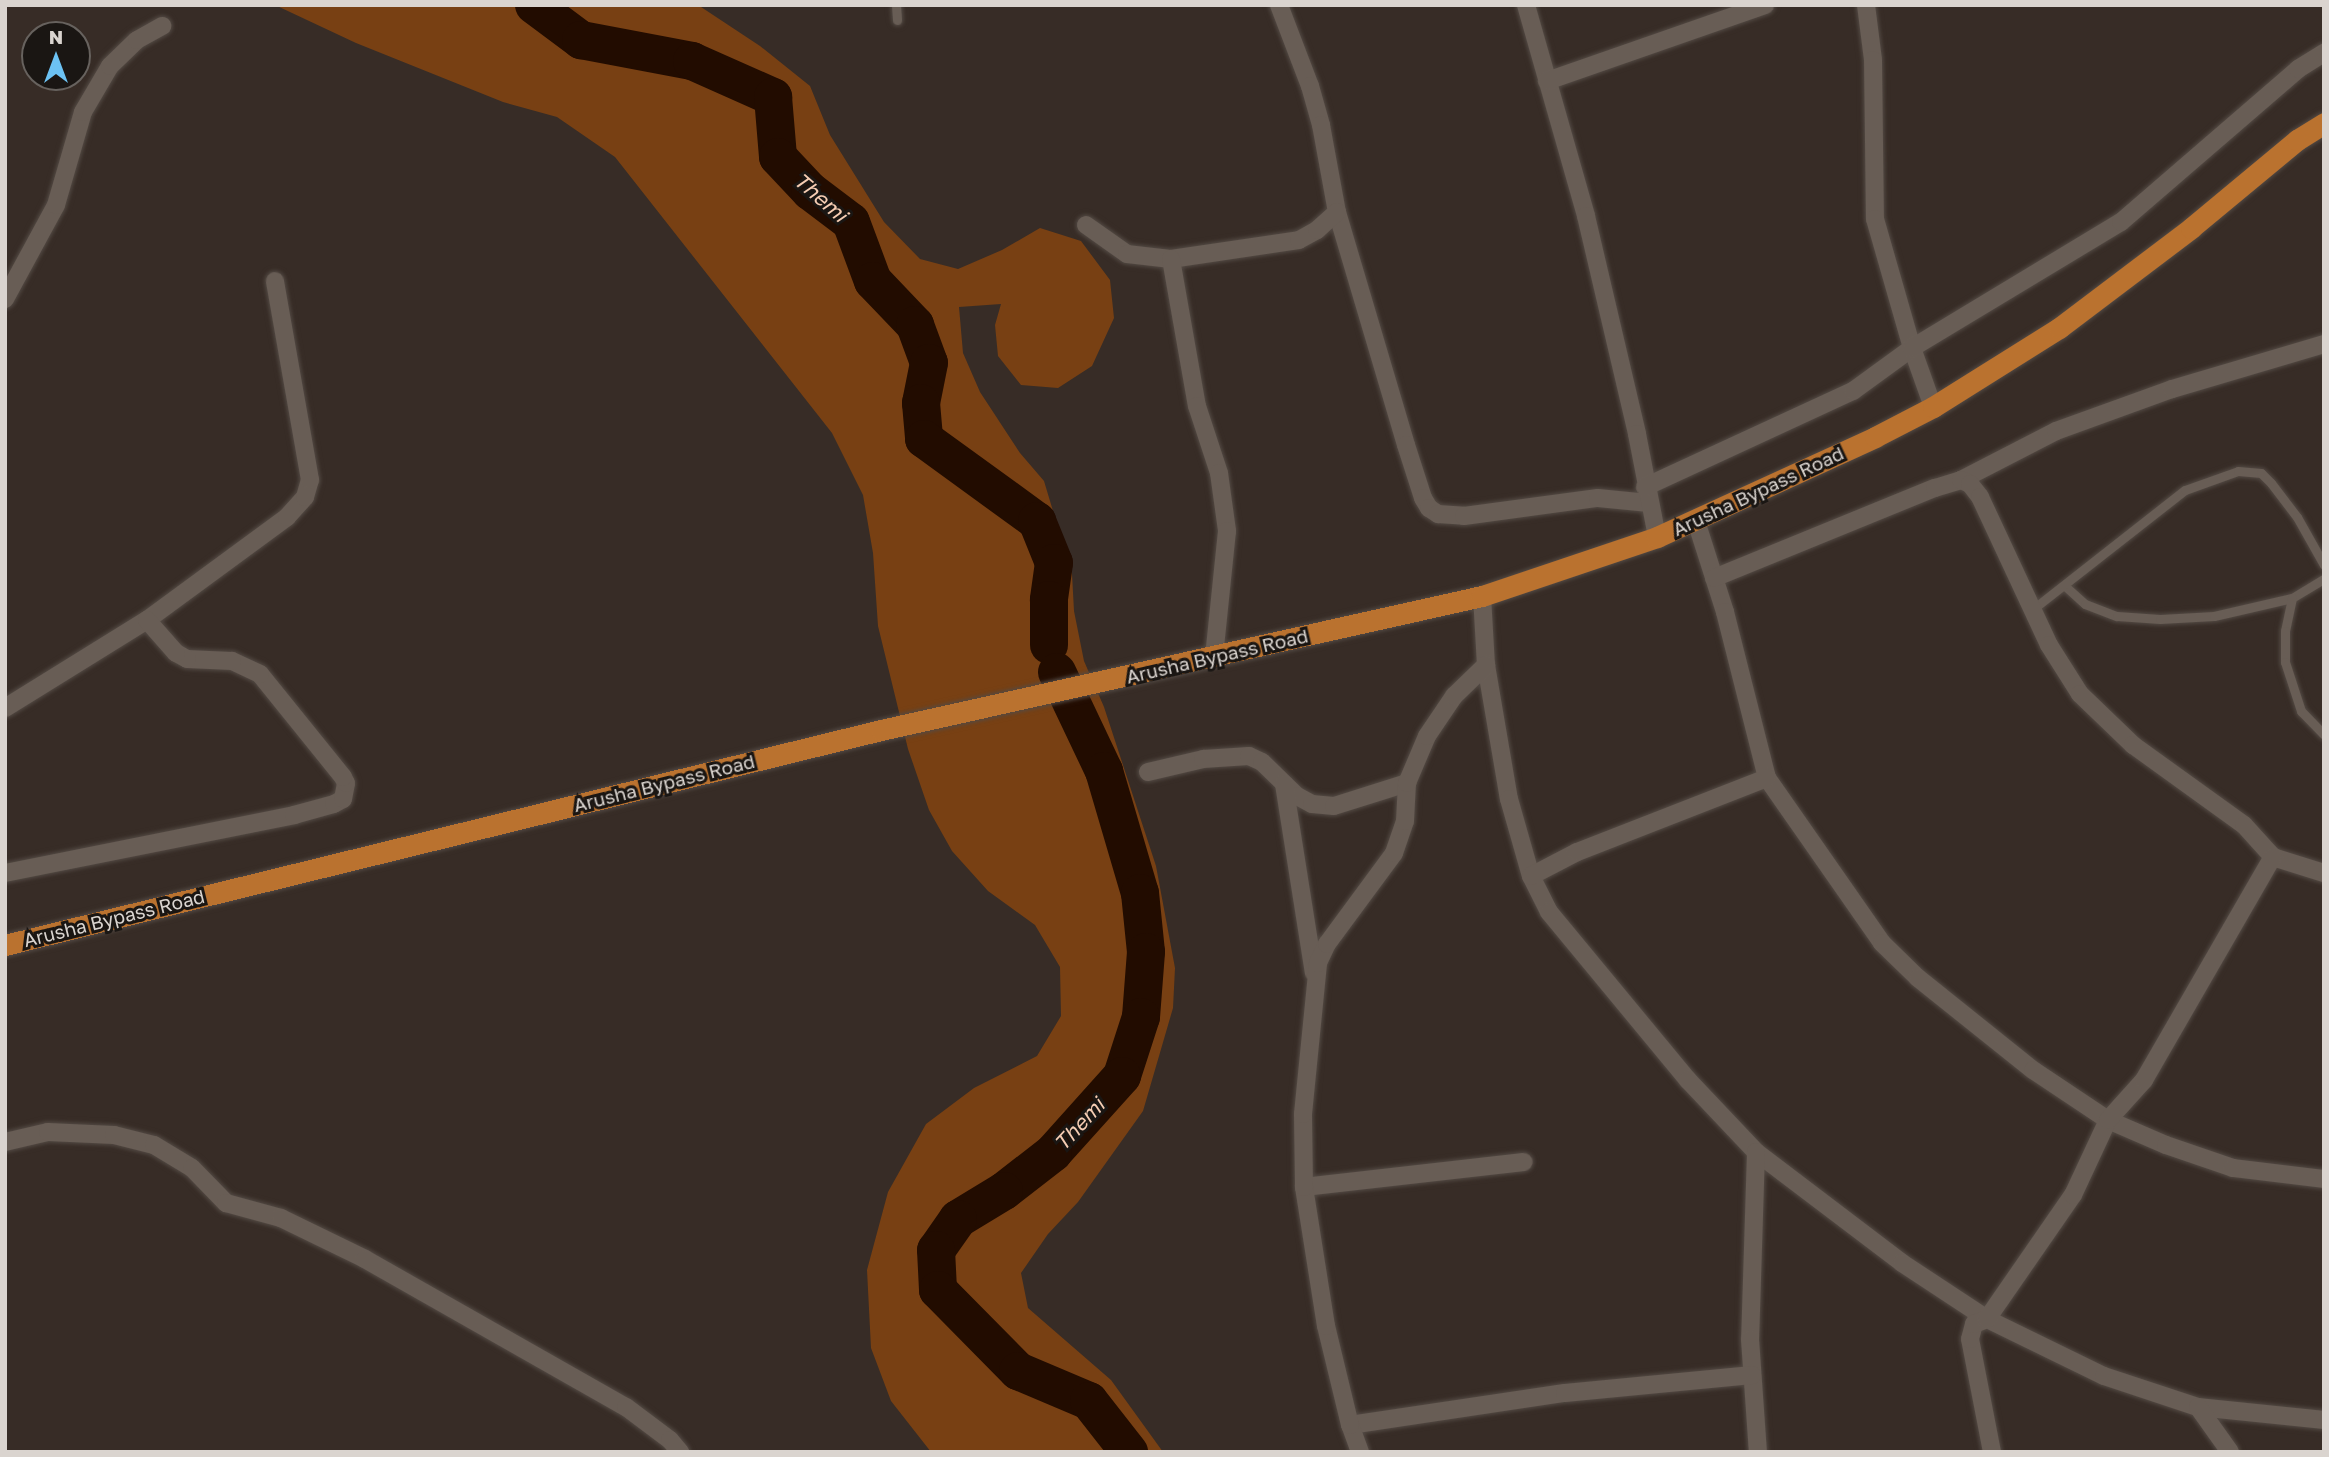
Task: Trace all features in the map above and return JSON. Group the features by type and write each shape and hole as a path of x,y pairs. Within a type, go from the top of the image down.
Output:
{"main road":[{"name":"Arusha Bypass Road","path":"5,945 881,730 1482,596 1657,537 1875,437 1933,407 2059,328 2191,228 2297,140 2324,123"}],"street":[{"path":"1279,5 1321,125 1338,212 1406,445 1429,508 1438,514 1464,516 1598,498 1647,495 1853,391 1912,348 2121,222 2298,69 2324,53"},
{"path":"1526,5 1595,255 1637,434 1657,537"},
{"path":"1547,81 1765,5"},
{"path":"1866,5 1873,60 1875,219 1912,348 1933,407"},
{"path":"5,299 56,205 83,113 110,66 137,40 162,26"},
{"path":"1086,225 1127,254 1171,259 1299,240 1317,230 1338,212"},
{"path":"1171,259 1197,405 1219,473 1227,531 1214,656"},
{"path":"5,708 147,620 286,517 305,497 310,480 275,281"},
{"path":"1714,578 1961,481 2056,431 2172,389 2324,344"},
{"path":"1961,481 1970,484 1980,496 2049,645 2080,694 2133,745 2244,825 2273,857 2324,873"},
{"path":"1696,521 1714,578 1767,778 1882,943 1918,978 2033,1070 2108,1120 2166,1145 2233,1168 2324,1179"},
{"path":"1482,596 1486,665 1509,799 1531,876 1549,912 1572,941 1688,1080 1756,1152 1902,1263 1987,1319 2104,1376 2198,1407 2292,1419 2324,1420"},
{"path":"5,873 295,815 334,804 342,799 346,783 343,777 260,674 232,661 187,659 176,653 147,620"},
{"path":"1360,1452 1350,1424 1326,1326 1304,1187 1303,1114 1318,963 1327,944 1394,853 1405,821 1407,783 1427,736 1454,696 1486,665"},
{"path":"1149,772 1203,758 1248,756 1262,762 1284,784 1312,804 1334,806 1407,783"},
{"path":"1531,876 1577,852 1719,794 1767,778"},
{"path":"1284,784 1316,987"},
{"path":"1992,1452 1970,1339 1975,1324 1987,1319 2073,1195 2108,1120 2144,1080 2273,857"},
{"path":"5,1142 48,1132 114,1135 154,1145 191,1168 226,1203 281,1217 365,1259 626,1407 670,1440 680,1452"},
{"path":"1756,1152 1750,1339 1758,1452"},
{"path":"1304,1187 1524,1162"},
{"path":"1350,1424 1565,1393 1752,1375"},
{"path":"2198,1407 2230,1452"}],"lane":[{"path":"896,5 897,20"},
{"path":"2033,609 2185,490 2238,471 2261,473 2271,483 2297,517 2324,565"},
{"path":"2064,586 2085,604 2116,616 2160,619 2214,616 2292,598 2324,579"},
{"path":"2292,598 2285,631 2285,662 2301,711 2324,735"}],"shaded area":[{"path":"275,5 698,5 760,46 810,86 830,135 884,222 920,259 958,269 1002,250 1040,228 1081,241 1110,280 1114,318 1092,366 1058,388 1021,385 998,356 995,325 1001,304 959,307 963,353 980,392 1020,453 1044,481 1072,574 1074,611 1084,661 1104,707 1156,866 1175,968 1173,1008 1143,1111 1078,1202 1048,1234 1021,1273 1028,1308 1111,1380 1163,1452 931,1452 891,1401 871,1348 867,1270 888,1192 926,1124 974,1088 1037,1056 1061,1016 1060,967 1035,925 988,891 952,851 929,810 908,749 878,626 873,553 863,495 832,433 615,157 557,117 503,102 356,43"}],"waterway":[{"name":"Themi","path":"534,5 581,40 692,61 773,97 778,157 810,191 851,222 873,281 915,325 929,363 921,403 924,439 1037,521 1054,563 1049,600 1049,645"},
{"name":"Themi","path":"1057,672 1104,771 1140,893 1146,952 1141,1017 1122,1076 1053,1153 1004,1191 958,1219 936,1250 938,1290 1018,1371 1089,1401 1129,1452"}]}
